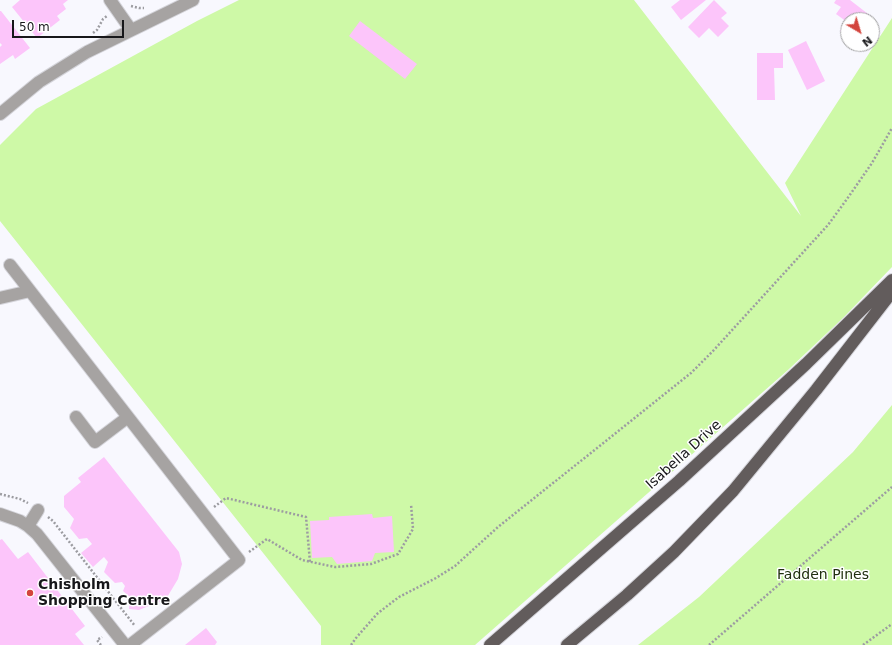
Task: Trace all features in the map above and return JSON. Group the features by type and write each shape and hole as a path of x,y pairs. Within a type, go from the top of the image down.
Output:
{"main road":[{"name":"Isabella Drive","path":"490,645 679,481 806,364 892,280"},
{"path":"567,645 627,595 674,552 733,491 816,390 892,292"}],"street":[{"path":"110,0 131,30"},
{"path":"0,114 39,82 87,52 193,0"},
{"path":"10,265 239,560 130,645"},
{"path":"0,298 30,291"},
{"path":"76,417 95,442 128,417"},
{"path":"28,526 38,510"},
{"path":"0,514 20,521 37,534 125,645"}],"path":[{"path":"130,6 139,8 147,7"},
{"path":"351,645 369,623 391,603 455,566 498,527 691,374 828,225 872,163 892,128"},
{"path":"709,645 892,487"},
{"path":"0,494 20,499 53,521 143,635"},
{"path":"203,514 226,498 306,517 310,562"},
{"path":"239,560 268,539 302,560 310,562 335,567 372,564 398,554 412,529 411,504"},
{"path":"863,645 892,624"},
{"path":"97,640 101,645"}],"green space":[{"path":"239,0 634,0 801,216 785,183 870,52 880,52 880,37 892,18 892,267 844,317 788,370 475,645 321,645 321,626 0,221 0,145 36,109 197,21"},
{"name":"Fadden Pines","path":"892,405 892,645 638,645 699,597 853,452"}],"building":[{"path":"20,0 68,0 63,4 66,9 57,16 60,20 37,38 12,7"},
{"path":"680,0 706,0 681,20 671,7"},
{"path":"714,0 727,13 721,18 729,26 718,37 709,28 699,38 688,27"},
{"path":"836,0 850,0 866,12 840,12 840,17 836,14 841,7 834,3"},
{"path":"0,11 30,48 15,59 13,55 0,64 0,47 2,45 0,43"},
{"path":"360,21 417,64 405,79 349,36"},
{"path":"806,41 825,81 807,90 788,50"},
{"path":"757,53 783,53 783,68 774,68 775,100 757,100"},
{"path":"104,457 179,552 182,564 178,579 166,599 139,610 129,609 130,597 123,591 125,586 122,582 115,583 104,572 108,562 104,557 93,567 81,553 92,544 87,538 79,539 70,528 74,519 64,507 64,496 81,482 78,478"},
{"path":"372,514 373,518 392,516 394,552 375,553 372,561 337,564 332,557 312,558 310,521 329,520 329,517"},
{"name":"Chisholm Shopping Centre","path":"2,539 18,559 28,552 85,626 75,634 84,645 0,645 0,540"},
{"path":"206,628 217,642 215,645 185,645"}],"place":[{"name":"Chisholm Shopping Centre","path":"30,593"}]}
